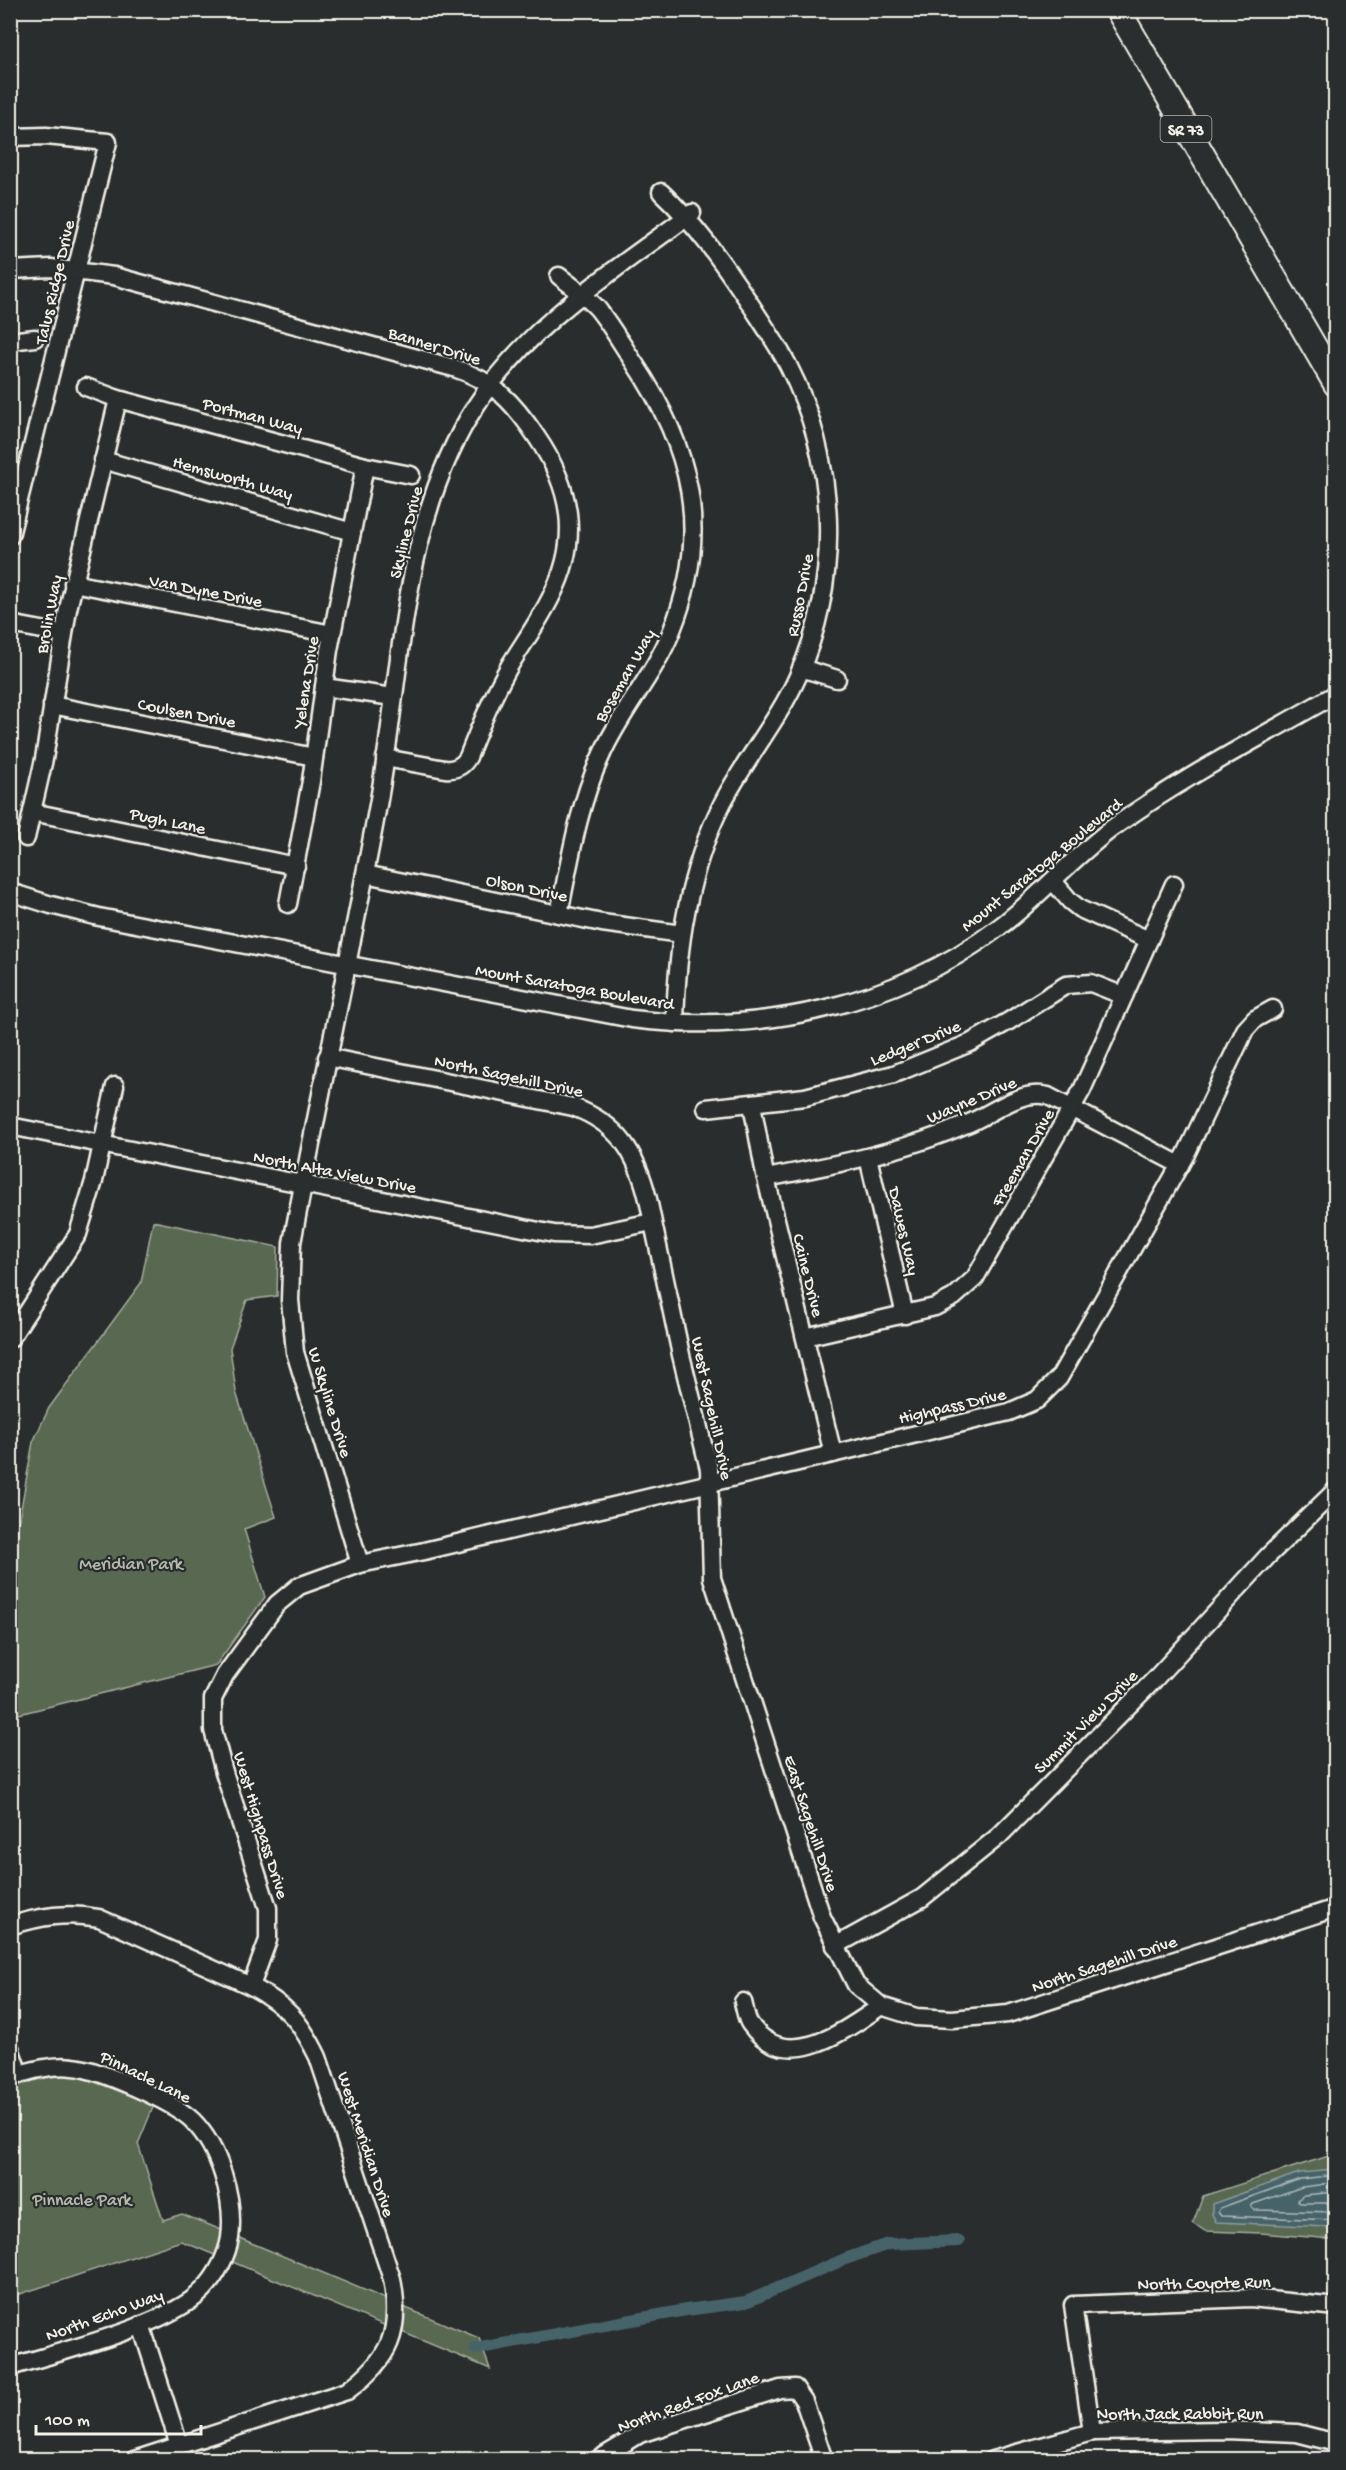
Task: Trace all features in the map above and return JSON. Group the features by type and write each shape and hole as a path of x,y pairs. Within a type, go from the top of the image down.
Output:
{"highway":[{"name":"SR 73","path":"1118,10 1335,384"}],"street":[{"name":"Talus Ridge Drive","path":"10,137 46,136 108,142 10,536"},
{"name":"Russo Drive","path":"661,192 689,215 780,350 804,402 816,440 827,496 828,551 818,615 801,668 779,714 736,779 714,822 697,866 682,934 675,1023"},
{"name":"Skyline Drive","path":"347,964 386,758 393,697 417,556 433,498 457,438 490,386 532,337 583,294 689,215"},
{"name":"Banner Drive","path":"10,270 51,268 114,276 454,368 490,386 508,399 520,412 558,473 568,511 569,536 566,560 552,597 498,687 466,761 459,767 450,769 386,758"},
{"name":"Boseman Way","path":"559,276 583,294 604,318 653,390 667,416 687,474 692,529 689,571 679,613 662,653 619,720 592,778 578,821 559,914"},
{"path":"10,341 35,338"},
{"name":"Portman Way","path":"86,387 118,399 365,466 411,475"},
{"name":"Brolin Way","path":"26,838 44,759 73,583 118,399"},
{"name":"Hemsworth Way","path":"103,460 352,532"},
{"name":"Yelena Drive","path":"288,904 314,756 332,634 365,466"},
{"name":"Van Dyne Drive","path":"73,583 332,634"},
{"path":"10,624 63,634"},
{"path":"801,668 837,679"},
{"path":"324,687 393,697"},
{"name":"Mount Saratoga Boulevard","path":"10,892 83,914 632,1019 718,1024 780,1017 845,1003 885,990 937,967 978,942 1012,917 1107,832 1148,804 1335,694"},
{"name":"Coulsen Drive","path":"52,705 314,756"},
{"name":"Pugh Lane","path":"32,812 296,866"},
{"name":"Olson Drive","path":"365,874 625,927 682,934"},
{"path":"1053,881 1080,909 1149,940"},
{"name":"Freeman Drive","path":"805,1337 905,1315 945,1303 963,1291 975,1278 1072,1108 1174,884"},
{"name":"W Skyline Drive","path":"347,964 292,1243 290,1300 295,1352 360,1564"},
{"name":"Ledger Drive","path":"706,1108 828,1093 914,1067 989,1032 1066,984 1090,983 1124,996"},
{"name":"Highpass Drive","path":"360,1564 424,1551 1019,1409 1046,1394 1059,1378 1180,1165 1245,1030 1255,1019 1273,1009"},
{"name":"North Sagehill Drive","path":"327,1058 494,1090 588,1112 614,1131 632,1154 642,1174 652,1222"},
{"path":"10,1339 78,1234 102,1146 115,1086"},
{"name":"Wayne Drive","path":"766,1178 868,1157 950,1131 1028,1095 1048,1096 1180,1165"},
{"name":"Caine Drive","path":"752,1104 766,1178 833,1454"},
{"name":"North Alta View Drive","path":"10,1126 554,1234 591,1235 652,1222"},
{"name":"Dawes Way","path":"868,1157 905,1315"},
{"name":"West Sagehill Drive","path":"652,1222 681,1355 707,1458 711,1483 712,1578 731,1639"},
{"name":"Summit View Drive","path":"835,1946 922,1898 999,1836 1154,1680 1268,1556 1335,1490"},
{"name":"West Highpass Drive","path":"251,1986 266,1952 270,1921 268,1908 224,1772 213,1730 213,1699 225,1676 277,1604 299,1586 360,1564"},
{"name":"East Sagehill Drive","path":"731,1639 822,1917 856,1985 880,2006"},
{"name":"North Sagehill Drive","path":"880,2006 916,2017 952,2019 1008,2014 1335,1908"},
{"name":"West Meridian Drive","path":"10,1926 48,1915 77,1914 99,1918 251,1986 269,1996 293,2016 305,2030 318,2057 392,2279 396,2317 390,2340 381,2361 364,2378 346,2391 134,2460"},
{"path":"743,2002 749,2023 768,2042 798,2048 830,2038 880,2006"},
{"path":"10,2048 15,2076"},
{"name":"Pinnacle Lane","path":"15,2076 58,2066 87,2069 176,2108 190,2119 203,2132 212,2148 228,2199 231,2219 230,2239 224,2256"},
{"name":"North Echo Way","path":"10,2367 141,2325 170,2312 203,2290 216,2273 224,2256"},
{"name":"North Coyote Run","path":"1092,2432 1073,2305 1251,2298 1335,2307"},
{"path":"141,2325 179,2445"},
{"name":"North Red Fox Lane","path":"597,2460 640,2434 780,2389 795,2388 804,2401 824,2460"},
{"name":"North Jack Rabbit Run","path":"992,2460 1092,2432 1226,2430 1297,2433 1335,2443"}],"green space":[{"name":"Meridian Park","path":"153,1221 278,1247 277,1296 247,1300 230,1348 236,1392 276,1517 244,1529 265,1597 216,1665 11,1716 11,1564 33,1442 49,1408 141,1283"},
{"name":"Pinnacle Park","path":"66,2075 99,2081 154,2105 138,2144 163,2220 182,2214 224,2231 217,2256 181,2241 11,2297 11,2088 46,2077"},
{"path":"1335,2154 1335,2241 1261,2233 1205,2231 1193,2223 1203,2196"},
{"path":"237,2237 388,2300 386,2326 230,2261"},
{"path":"401,2306 479,2338 490,2369 397,2330"}],"water":[{"path":"1334,2170 1335,2225 1328,2227 1216,2222 1212,2214 1212,2204 1299,2173"}],"waterway":[{"path":"475,2349 686,2310 746,2302 845,2259 888,2244 959,2241"}]}
